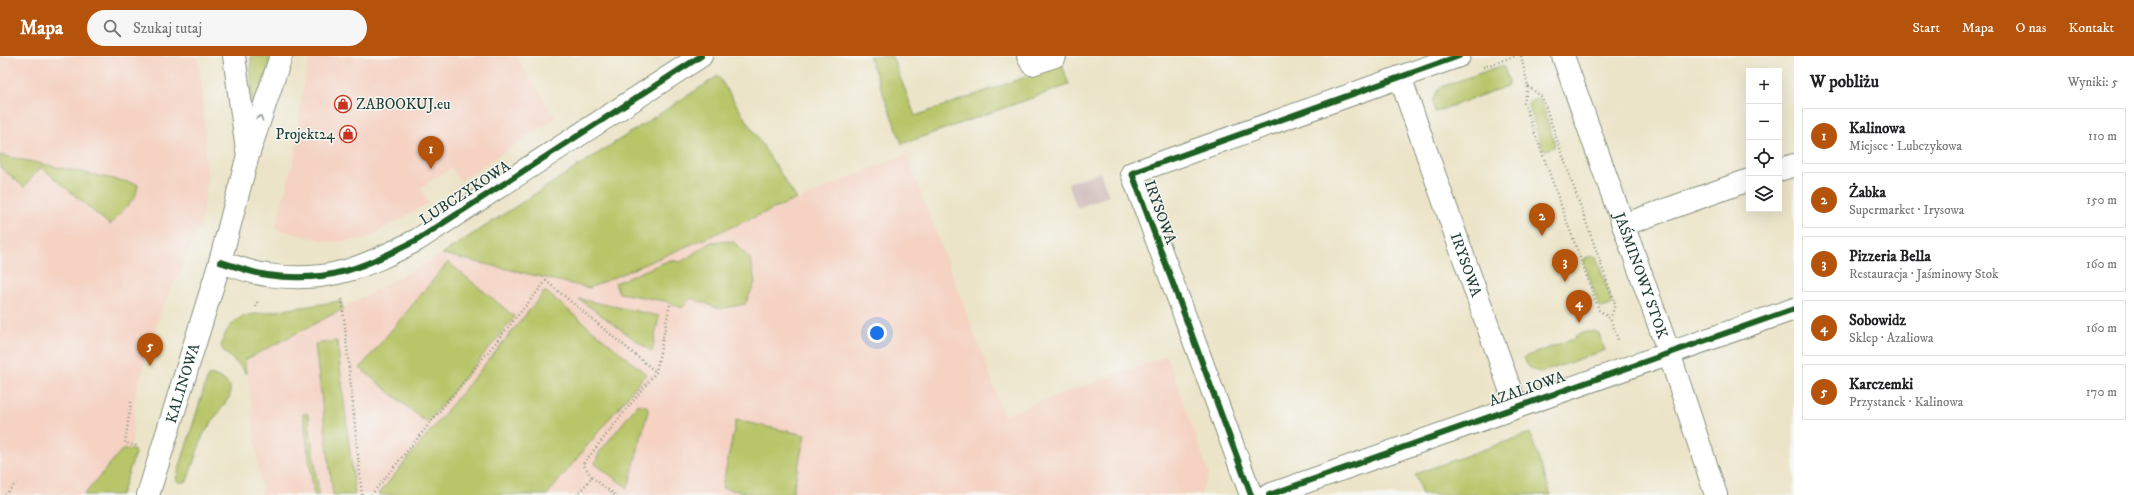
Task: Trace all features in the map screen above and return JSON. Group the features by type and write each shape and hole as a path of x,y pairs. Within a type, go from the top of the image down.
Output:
{"street":[{"name":"KALINOWA","path":"234,56 248,155"},
{"name":"KALINOWA","path":"148,495 220,262 248,155 281,56"},
{"name":"LUBCZYKOWA","path":"220,262 266,275 304,278 323,277 355,270 417,240 701,56"},
{"path":"1028,56 1032,64 1055,56"},
{"name":"IRYSOWA","path":"1251,495 1132,173 1459,56"},
{"name":"JAŚMINOWY STOK","path":"1563,56 1669,353 1716,495"},
{"name":"IRYSOWA","path":"1400,77 1516,406"},
{"path":"1782,169 1794,165"},
{"path":"1623,225 1746,181"},
{"name":"AZALIOWA","path":"1269,495 1516,406 1794,309"}],"path":[{"path":"1477,69 1514,56"},
{"path":"1521,56 1528,86 1524,103 1526,110 1599,310 1610,318 1622,349"},
{"path":"1528,86 1542,98 1615,304 1610,318"},
{"path":"371,495 546,282 656,372"},
{"path":"342,298 362,495"},
{"path":"615,495 592,477 583,464 656,372 670,304"},
{"path":"125,443 131,402"},
{"path":"577,495 592,477"},
{"path":"5,495 16,483"}],"shaded area":[{"path":"0,56 198,56 203,98 207,180 201,224 160,313 136,391 131,452 117,495 0,495"},
{"path":"311,56 516,56 556,118 460,181 451,168 420,188 429,203 364,240 329,242 275,229 294,159 304,79"},
{"path":"906,154 991,377 1003,415 1167,356 1209,474 1200,495 262,495 246,361 442,254 589,288"},
{"path":"1100,172 1109,196 1077,208 1068,183"}],"green space":[{"path":"251,56 270,56 257,130 251,102"},
{"path":"869,56 892,56 915,116 1062,64 1069,85 902,144"},
{"path":"1503,65 1509,81 1507,86 1435,112 1434,99 1436,93 1441,87"},
{"path":"718,76 797,199 589,288 442,254"},
{"path":"1537,99 1541,101 1555,144 1554,147 1546,150 1543,149 1528,105 1530,102"},
{"path":"0,155 137,184 138,186 135,197 110,225 41,167 24,187 0,167"},
{"path":"733,241 751,260 755,283 745,304 720,309 691,298 682,308 665,301 619,293 615,283 670,260 681,262 711,242"},
{"path":"1592,256 1596,257 1612,302 1610,305 1602,308 1599,306 1584,262 1585,258"},
{"path":"448,262 515,317 427,423 360,368"},
{"path":"545,291 646,374 547,495 378,495"},
{"path":"579,299 659,316 652,352"},
{"path":"341,301 343,309 245,360 246,374 221,347 228,329 234,322 243,316"},
{"path":"1595,331 1599,334 1605,350 1543,372 1533,370 1525,361 1524,357 1576,338 1575,336 1586,332"},
{"path":"337,341 355,495 333,495 315,344"},
{"path":"214,375 225,381 230,386 230,396 203,435 187,481 179,483 176,479 208,376"},
{"path":"638,404 649,407 628,488 595,464 599,453"},
{"path":"303,414 308,414 319,495 314,495"},
{"path":"736,420 805,435 792,495 758,495 722,488"},
{"path":"1530,433 1551,495 1422,495 1415,474"},
{"path":"126,449 134,450 135,454 121,495 84,495 120,452"}],"cycle path":[{"path":"220,262 261,274 289,277 309,277 345,271 380,258 417,240 701,56"},
{"path":"1251,495 1132,173 1459,56"},
{"path":"1269,495 1794,309"}],"place":[{"name":"ZABOOKUJ.eu","path":"343,104"},
{"name":"Projekt24","path":"348,134"},
{"name":"Kalinowa","path":"431,169"},
{"name":"Żabka","path":"1542,236"},
{"name":"Pizzeria Bella","path":"1565,282"},
{"name":"Sobowidz","path":"1579,323"},
{"name":"Karczemki","path":"150,366"}]}
